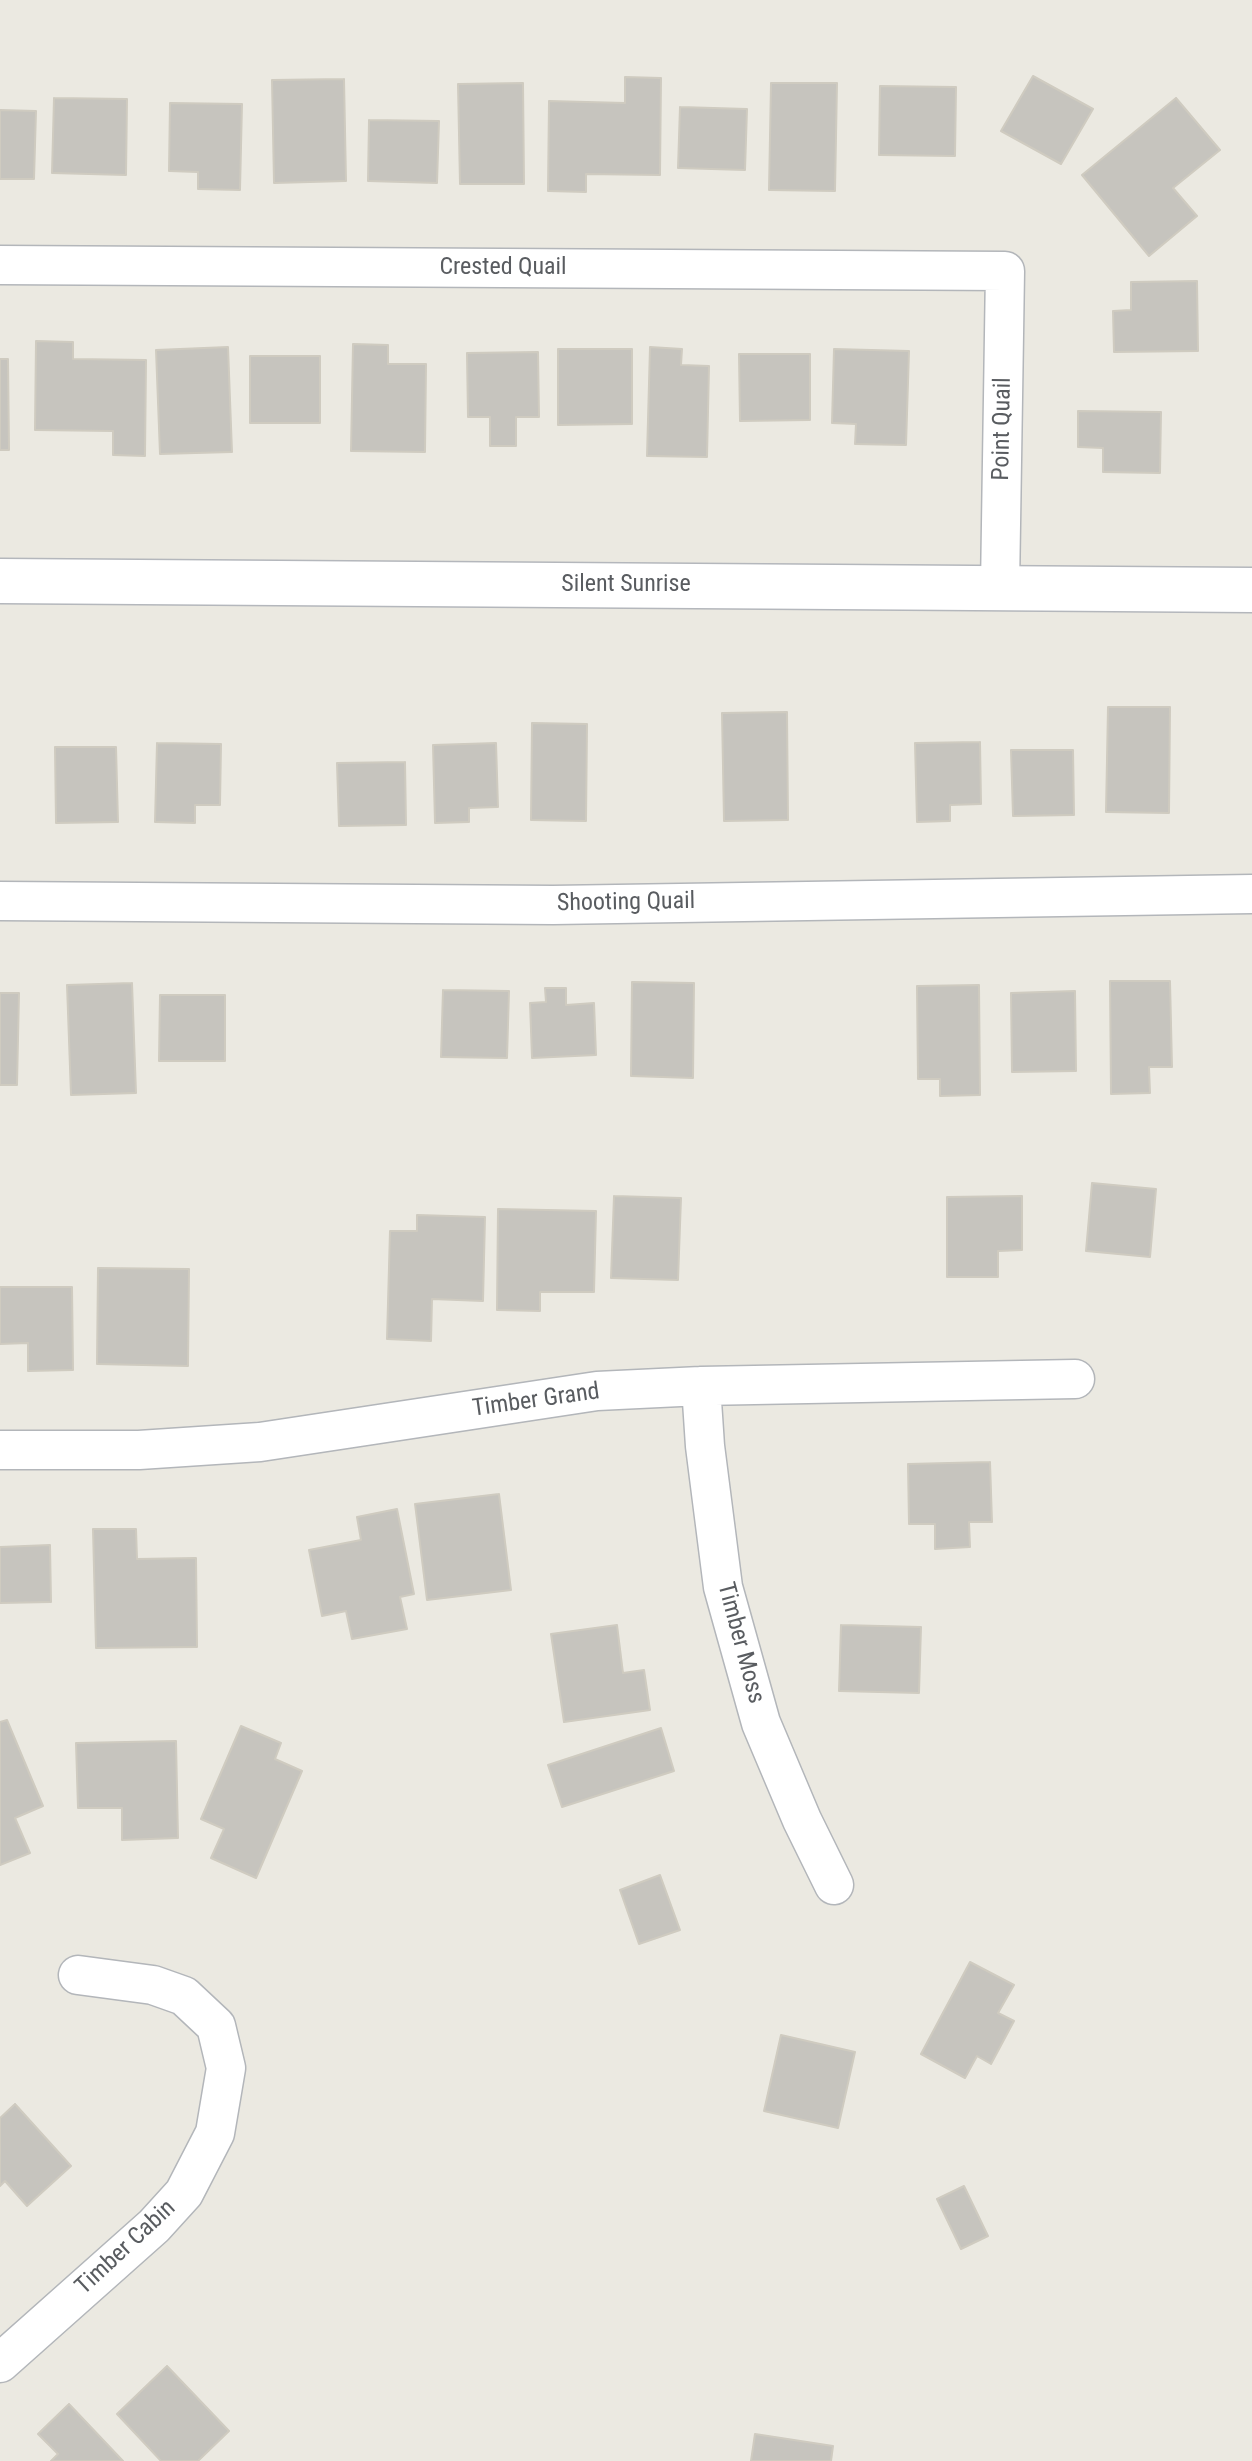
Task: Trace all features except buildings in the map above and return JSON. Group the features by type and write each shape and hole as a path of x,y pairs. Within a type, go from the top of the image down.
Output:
{"street":[{"name":"Crested Quail","path":"0,265 1005,271"},
{"name":"Point Quail","path":"1000,587 1005,271"},
{"name":"Silent Sunrise","path":"0,581 1252,590"},
{"name":"Shooting Quail","path":"0,901 553,905 1252,894"},
{"name":"Timber Grand","path":"0,1450 139,1450 260,1442 597,1391 1075,1379"},
{"name":"Timber Moss","path":"701,1386 705,1446 723,1587 761,1723 802,1820 834,1885"},
{"name":"Timber Cabin","path":"0,2363 154,2226 184,2193 215,2133 226,2068 216,2026 184,1996 153,1985 78,1975"}]}
